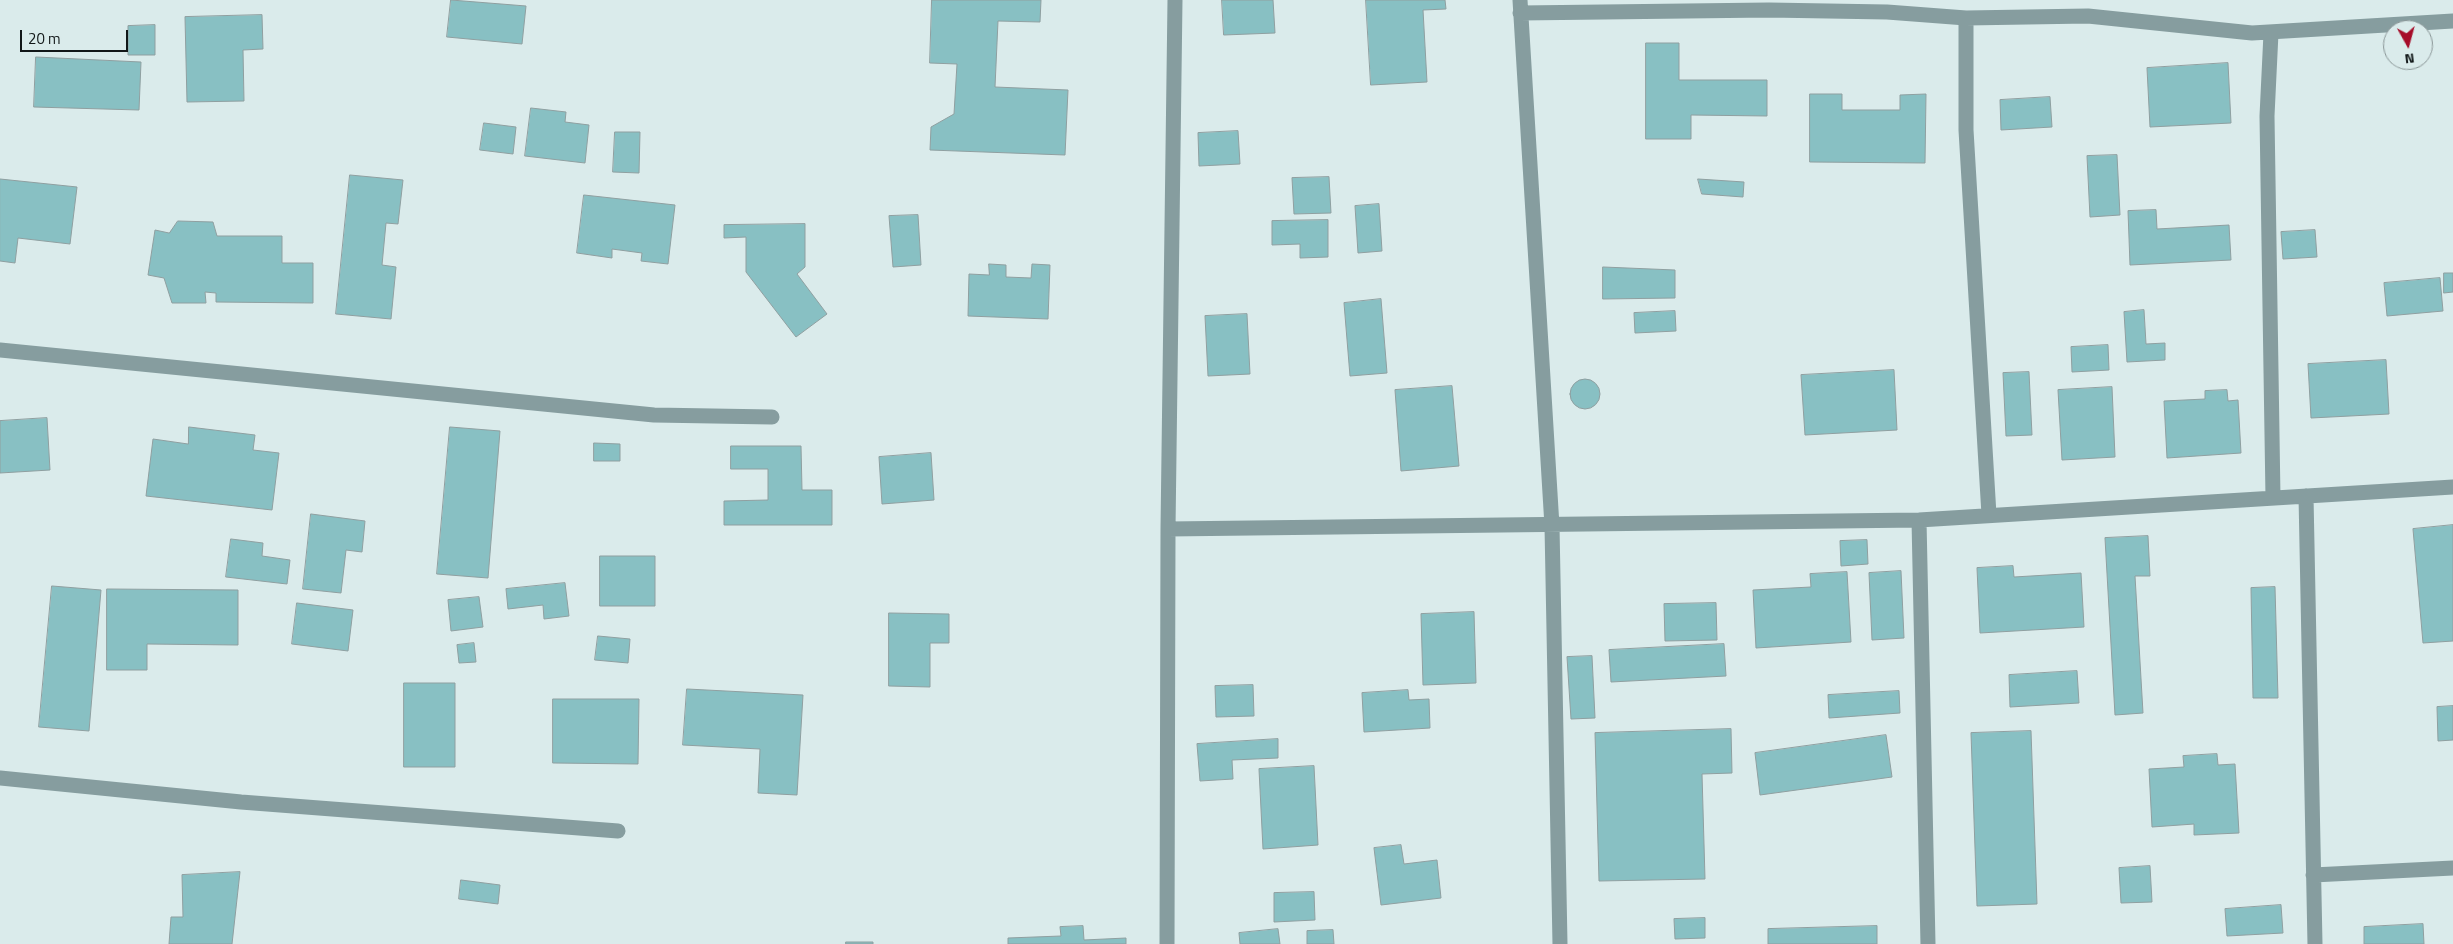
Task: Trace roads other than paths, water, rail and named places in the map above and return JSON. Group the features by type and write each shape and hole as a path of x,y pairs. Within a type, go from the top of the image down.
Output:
{"street":[{"path":"1167,944 1168,530 1175,0"},
{"path":"1560,944 1552,526 1520,6 1887,12 1966,18 2088,16 2236,32 2271,33 2453,21"},
{"path":"1966,18 1966,130 1989,515"},
{"path":"2271,33 2267,116 2273,498"},
{"path":"0,350 654,415 772,417"},
{"path":"1168,530 1920,520 2453,487"},
{"path":"2306,496 2315,944"},
{"path":"1920,520 1928,944"},
{"path":"0,778 241,802 618,832"},
{"path":"2313,874 2453,868"}]}
